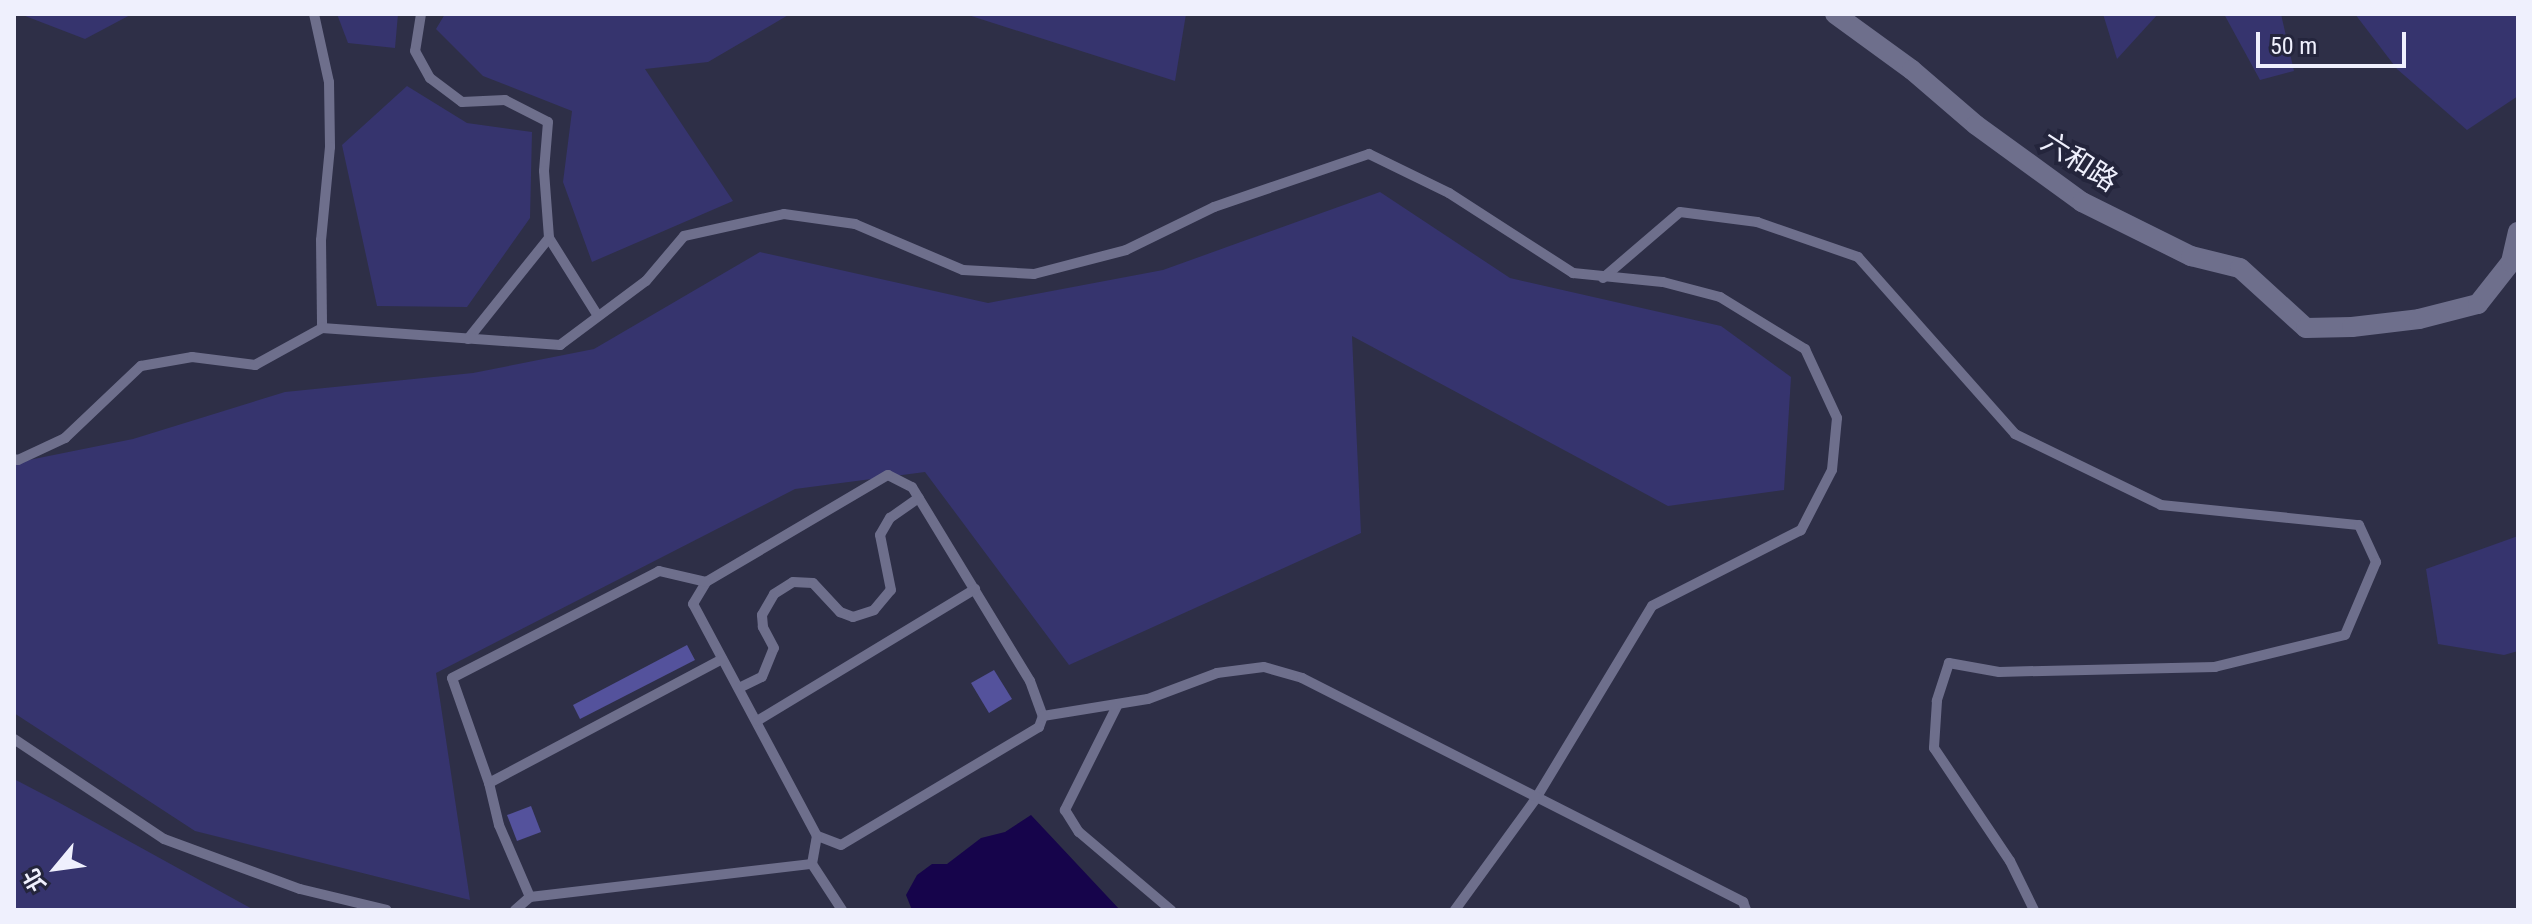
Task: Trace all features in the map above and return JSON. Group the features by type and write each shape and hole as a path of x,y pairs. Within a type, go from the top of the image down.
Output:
{"street":[{"name":"六和路","path":"1835,14 1912,70 1976,125 2082,202 2191,256 2240,268 2306,328 2352,327 2419,319 2478,304 2511,262 2518,232"}],"lane":[{"path":"314,14 329,82 330,147 321,240 322,328"},
{"path":"421,14 415,51 430,78 462,102 505,100 548,122 544,171 549,238 598,316"},
{"path":"14,459 18,460 65,438 141,366 192,357 255,365 322,328 560,345 646,281 684,236 784,214 855,224 963,270 1034,274 1126,250 1214,207 1369,154 1449,193 1573,273 1663,282 1720,297 1805,349 1837,418 1832,470 1801,530 1652,606 1537,797 1455,910"},
{"path":"1603,278 1680,212 1757,222 1858,257 2015,434 2161,505 2359,525 2376,562 2345,635 2215,667 1999,672 1949,663 1937,701 1934,748 2010,861 2034,910"},
{"path":"468,339 549,238"},
{"path":"817,836 841,845 1039,727 1043,716 1030,681 912,487 888,475 706,582 693,604 817,836 812,864 842,910"},
{"path":"739,688 762,677 774,648 763,627 762,615 774,594 793,582 813,583 840,612 853,617 874,610 891,590 880,535 890,518 919,498"},
{"path":"530,897 499,825 489,783 452,678 659,571 706,582"},
{"path":"757,721 975,589"},
{"path":"489,783 722,659"},
{"path":"1043,716 1148,699 1217,673 1264,667 1302,678 1743,902 1746,910"},
{"path":"1118,704 1065,810 1079,832 1171,910"},
{"path":"14,739 164,839 300,889 387,910"},
{"path":"515,910 530,897 812,864"}],"shaded area":[{"path":"20,14 132,14 85,39"},
{"path":"337,14 398,14 395,48 348,43"},
{"path":"445,14 790,14 708,62 645,69 733,201 592,262 563,182 572,111 483,76 436,29"},
{"path":"965,14 1186,14 1175,81"},
{"path":"2103,14 2158,14 2117,59"},
{"path":"2224,14 2281,14 2294,71 2260,80"},
{"path":"2355,14 2518,14 2518,96 2467,130 2397,69"},
{"path":"407,86 467,123 532,132 530,218 467,307 377,306 342,145"},
{"path":"1380,192 1510,278 1721,326 1791,377 1784,490 1668,506 1352,336 1361,533 1069,665 925,472 795,489 436,673 470,900 195,831 14,713 14,463 133,439 285,392 473,373 594,349 760,252 988,303 1163,270"},
{"path":"2518,536 2518,651 2504,655 2438,644 2426,569"},
{"path":"14,779 58,802 254,910 14,910"},
{"path":"1031,815 1120,910 912,910 906,895 917,875 932,864 947,864 981,838 1005,832"}],"building":[{"path":"687,645 695,660 580,719 573,705"},
{"path":"994,670 1012,699 989,713 971,683"},
{"path":"531,806 541,832 517,841 507,815"}]}
